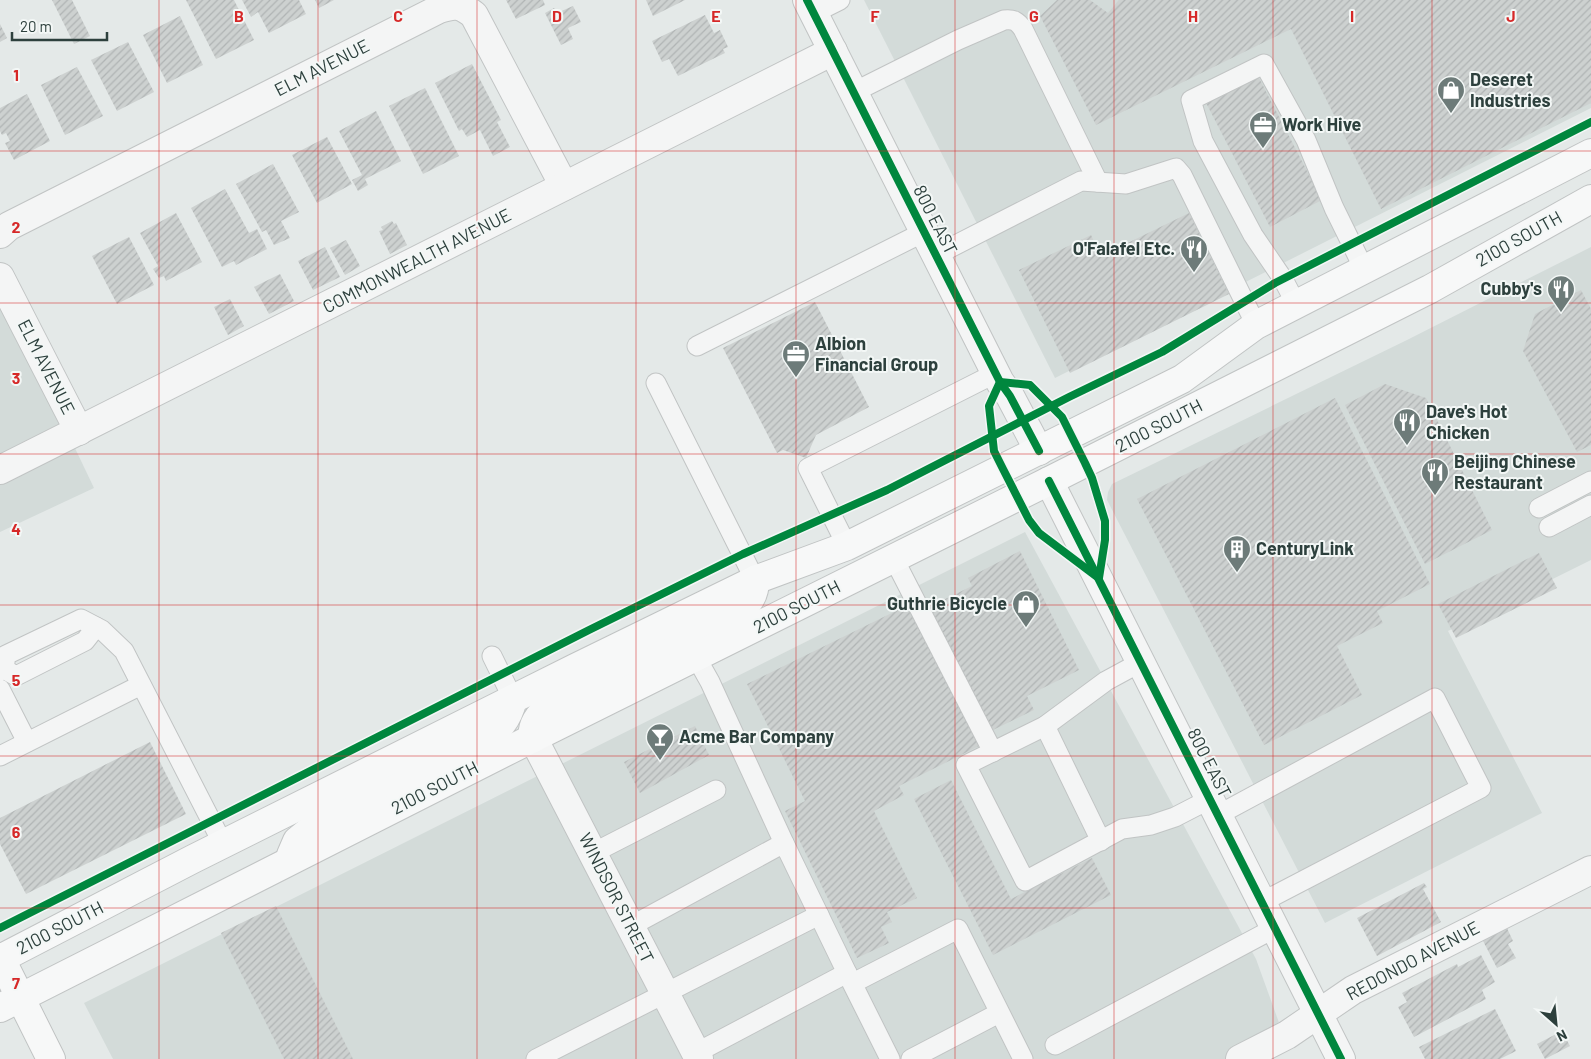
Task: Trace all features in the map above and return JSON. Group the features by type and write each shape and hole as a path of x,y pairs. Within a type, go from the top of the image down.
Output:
{"main road":[{"name":"2100 SOUTH","path":"0,958 223,844 755,580 847,546 1182,379 1256,325 1591,154"},
{"name":"2100 SOUTH","path":"10,1004 290,860 1430,289 1590,203"},
{"path":"533,738 532,733 535,723 540,715 549,707 738,612 751,598 754,592 755,580"},
{"path":"290,860 292,849 297,841 318,824 495,733 504,723 513,699"},
{"path":"0,958 10,1004 51,1059"}],"street":[{"name":"ELM AVENUE","path":"0,234 18,222 439,9 452,5 464,6 474,15 564,186"},
{"name":"800 EAST","path":"811,7 996,373 1039,451"},
{"name":"COMMONWEALTH AVENUE","path":"0,470 833,51"},
{"name":"ELM AVENUE","path":"0,277 79,431"},
{"name":"800 EAST","path":"1049,481 1341,1059"},
{"name":"WINDSOR STREET","path":"533,738 698,1056"},
{"name":"REDONDO AVENUE","path":"1240,1059 1287,1035 1352,990 1591,870"}],"lane":[{"path":"811,7 840,0"},
{"path":"854,92 958,40 1004,20 1012,19 1018,22 1023,29 1098,182"},
{"path":"1296,304 1283,279 1253,235 1203,141 1192,100 1264,64 1306,140 1334,208 1364,269"},
{"path":"698,346 930,244 1081,181 1126,184 1176,168 1182,175 1256,325"},
{"path":"847,546 808,468 996,373"},
{"path":"656,383 755,580"},
{"path":"1539,508 1591,481"},
{"path":"1549,527 1591,505"},
{"path":"894,558 993,752"},
{"path":"2,670 6,655 81,619 102,630 124,651 223,844"},
{"path":"492,656 513,699"},
{"path":"696,657 710,682 784,843 890,1059"},
{"path":"1141,662 1106,681 1045,726 966,765 1025,881 1122,829 1151,825 1175,816 1214,807 1435,698 1477,780 1481,788 1262,902"},
{"path":"0,756 142,685"},
{"path":"0,689 27,742"},
{"path":"1045,726 1101,841"},
{"path":"593,853 716,790"},
{"path":"630,926 784,843"},
{"path":"536,1059 819,915"},
{"path":"1055,1045 1275,928"},
{"path":"698,1056 850,978 958,929 1023,1059"},
{"path":"911,1059 999,1013"}],"shaded area":[{"path":"864,0 1591,0 1591,108 1055,378"},
{"path":"1591,247 1591,560 1448,631 1542,813 1325,923 1107,500 1108,492 1112,484 1407,340"},
{"path":"0,291 94,488 0,532"},
{"path":"1025,532 1256,959 1286,1042 1255,1059 113,1059 84,1003"}],"building":[{"path":"52,0 72,0 90,36 74,44"},
{"path":"186,0 234,0 254,40 216,59"},
{"path":"242,0 299,0 306,14 269,33 258,12 251,17"},
{"path":"315,0 334,0 319,8"},
{"path":"506,0 543,0 545,5 516,19"},
{"path":"646,0 685,0 653,16"},
{"name":"Deseret Industries","path":"1057,0 1090,0 1108,13 1119,0 1591,0 1591,103 1381,209 1291,29 1096,125 1040,16"},
{"path":"573,6 581,22 568,28 573,39 561,45 545,13 554,8 557,13"},
{"path":"705,15 714,33 720,30 728,47 723,49 725,53 678,76 669,59 662,62 652,41"},
{"path":"180,16 203,65 167,83 143,35"},
{"path":"0,24 7,38 0,42"},
{"path":"128,42 154,92 117,111 91,60"},
{"path":"472,64 501,120 497,122 510,147 493,156 480,130 467,137 462,129 459,131 435,83"},
{"path":"77,67 103,116 65,135 41,85"},
{"name":"Work Hive","path":"1256,72 1322,200 1270,227 1204,99"},
{"path":"425,88 459,156 423,174 389,106"},
{"path":"27,94 50,141 14,160 5,143 10,141 6,133 2,135 0,131 0,108"},
{"path":"376,111 401,161 365,179 368,185 358,191 352,180 362,175 339,131"},
{"path":"327,137 352,184 317,203 292,155"},
{"path":"273,164 299,212 281,221 290,238 274,245 266,230 262,232 236,184"},
{"path":"225,189 249,233 257,229 267,249 236,265 234,261 222,267 191,208"},
{"path":"176,213 202,262 166,281 164,276 159,278 153,269 158,266 140,233"},
{"path":"1189,213 1229,294 1070,373 1019,270 1091,235 1101,256"},
{"path":"392,221 394,224 396,223 407,245 390,254 379,231 383,230 381,227"},
{"path":"129,237 154,285 117,304 92,256"},
{"path":"346,240 360,266 345,275 330,248"},
{"path":"325,247 340,277 313,290 298,261"},
{"path":"280,274 294,301 269,314 254,287"},
{"path":"1581,290 1591,309 1591,445 1577,452 1523,351 1535,314"},
{"path":"230,299 244,326 228,335 214,307"},
{"name":"Albion Financial Group","path":"815,302 869,407 816,435 806,458 783,450 777,453 723,348"},
{"path":"1385,384 1426,398 1492,530 1425,564 1345,405"},
{"path":"1335,398 1430,584 1377,611 1383,623 1337,646 1362,695 1264,745 1137,499"},
{"path":"1020,551 1079,670 1027,696 1034,710 991,731 929,607 972,586 968,578"},
{"path":"1539,553 1557,588 1456,638 1438,604"},
{"path":"908,605 979,746 899,786 904,795 874,811 917,898 887,912 892,922 881,927 889,943 857,958 785,811 805,801 747,684"},
{"path":"695,726 709,755 640,793 624,762"},
{"path":"150,742 186,814 26,894 0,844 0,818"},
{"path":"951,780 1011,899 1092,858 1111,895 993,955 914,799"},
{"path":"1424,883 1427,887 1423,889 1441,922 1377,956 1357,918"},
{"path":"276,906 353,1059 284,1059 221,933"},
{"path":"1506,926 1513,941 1508,944 1516,958 1497,968 1482,939"},
{"path":"1481,955 1495,982 1482,990 1486,999 1414,1037 1398,1007 1407,1002 1402,993 1457,964 1458,967"},
{"path":"1495,1009 1516,1051 1500,1059 1425,1059 1419,1047"},
{"path":"1562,1031 1570,1046 1545,1059 1537,1044"}],"cycle path":[{"path":"807,0 1000,382 1010,396 1039,451"},
{"path":"0,928 589,630 743,554 887,490 1162,352 1275,283 1591,122"},
{"path":"1000,382 1030,385 1062,417 1092,478 1105,521 1105,540 1099,578"},
{"path":"1000,382 989,406 994,451 1029,520 1039,533 1096,576"},
{"path":"1049,481 1341,1059"}],"place":[{"name":"Deseret Industries","path":"1451,114"},
{"name":"Work Hive","path":"1263,149"},
{"name":"O'Falafel Etc.","path":"1194,273"},
{"name":"Cubby's","path":"1561,313"},
{"name":"Albion Financial Group","path":"796,378"},
{"name":"Dave's Hot Chicken","path":"1407,446"},
{"name":"Beijing Chinese Restaurant","path":"1435,496"},
{"name":"CenturyLink","path":"1237,573"},
{"name":"Guthrie Bicycle","path":"1026,628"},
{"name":"Acme Bar Company","path":"660,761"}]}
